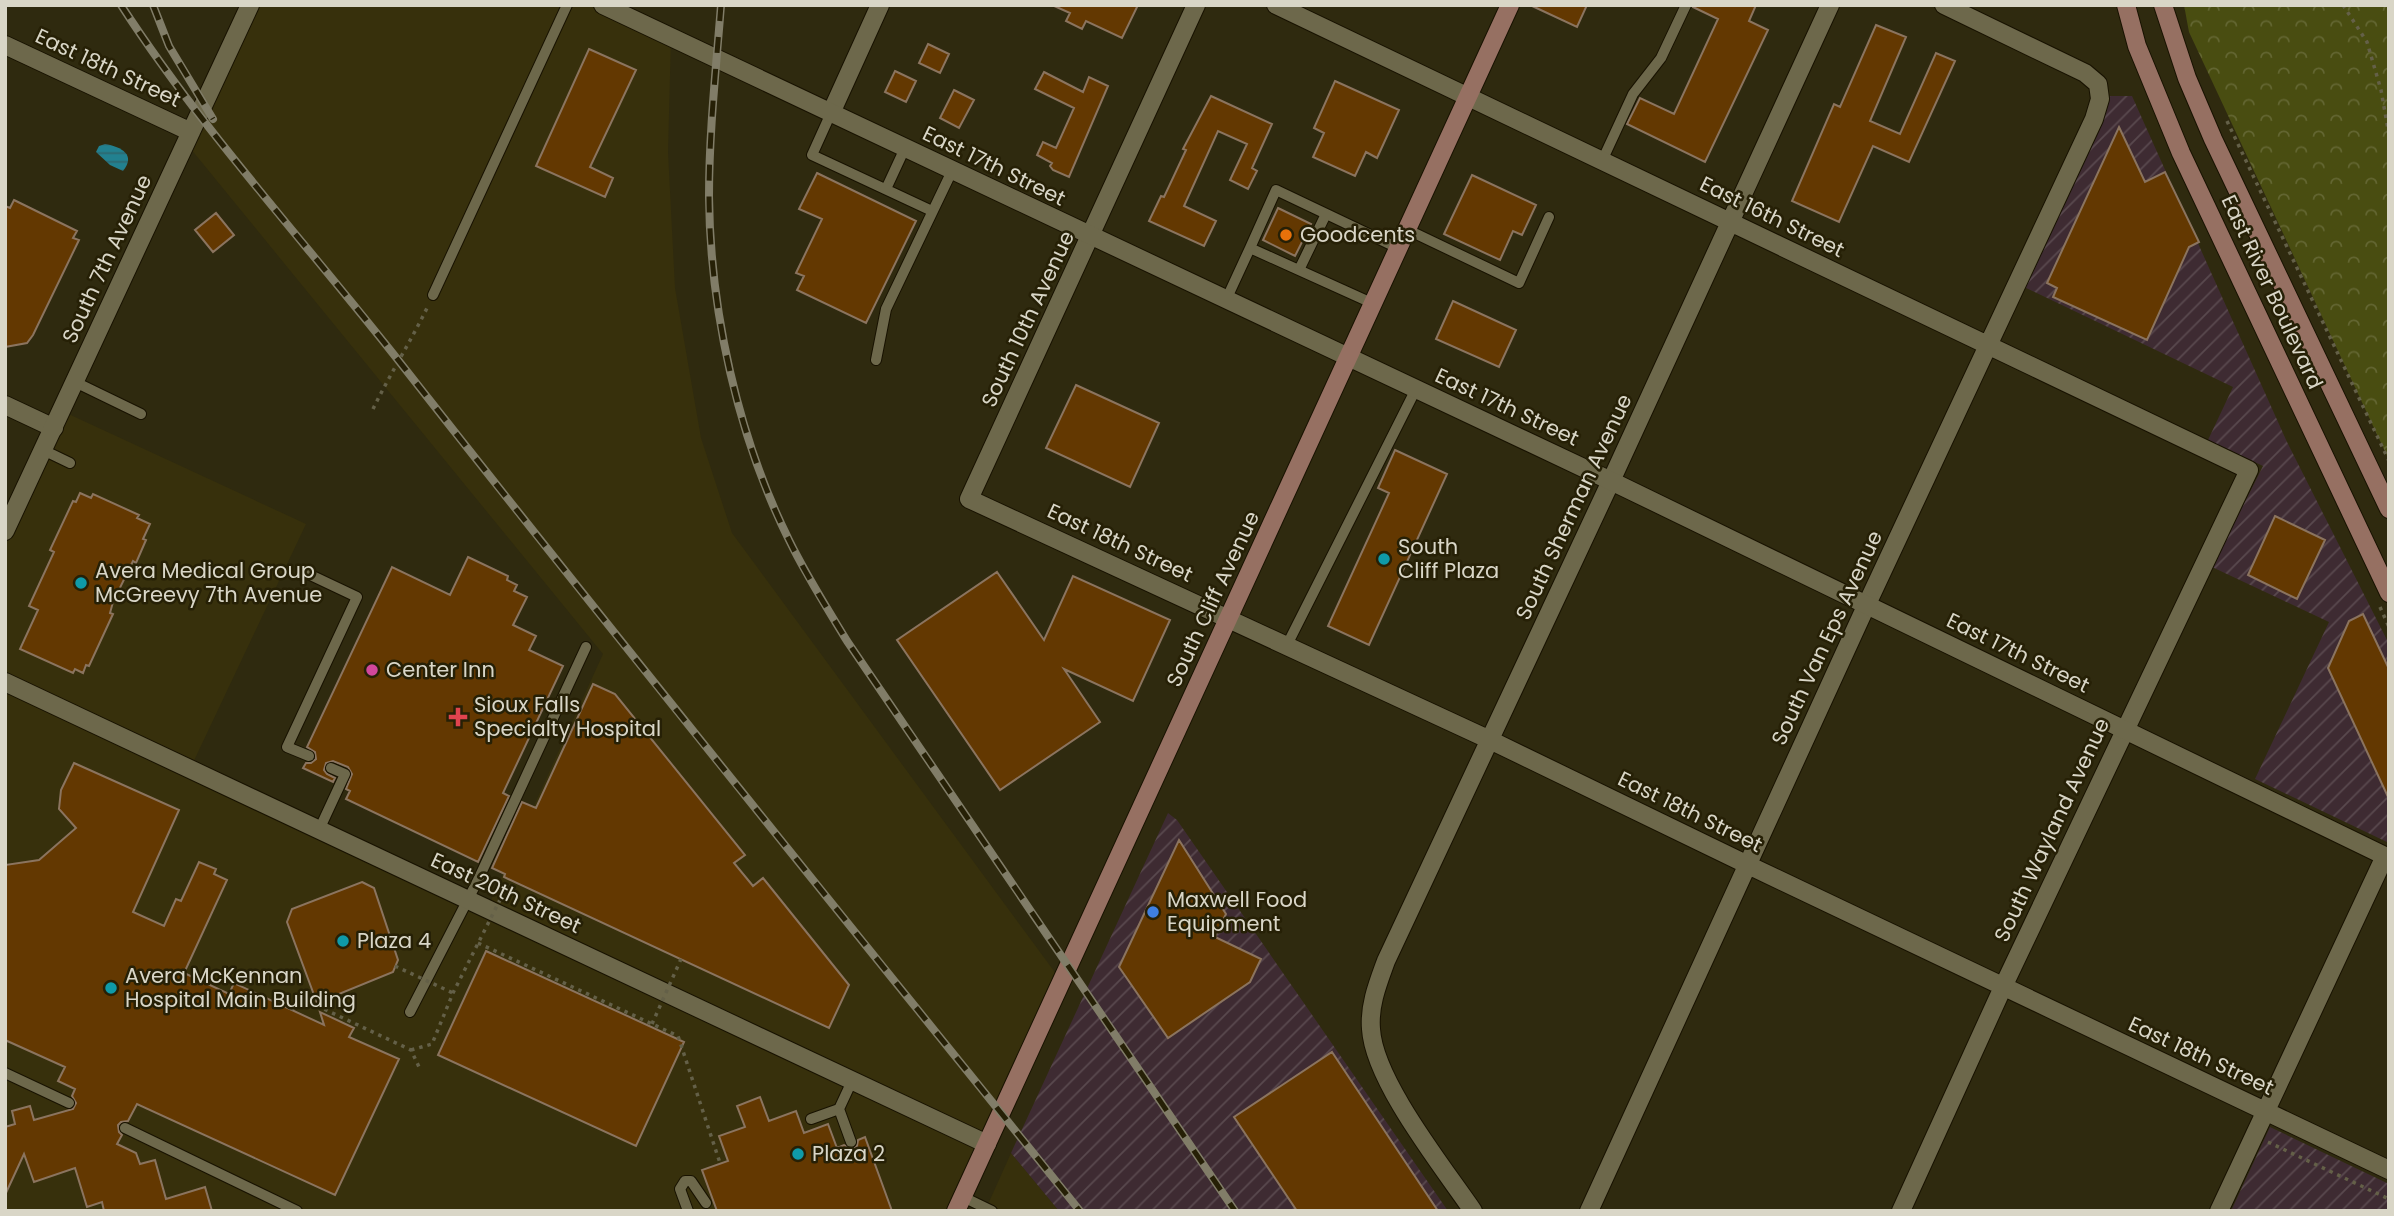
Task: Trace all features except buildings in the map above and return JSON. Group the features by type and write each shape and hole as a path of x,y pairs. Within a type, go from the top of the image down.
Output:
{"main road":[{"name":"South Cliff Avenue","path":"960,1204 1510,5"},
{"name":"East River Boulevard","path":"2126,5 2141,57 2181,153 2389,593"},
{"name":"East River Boulevard","path":"2163,5 2187,78 2213,139 2389,509"}],"street":[{"name":"South 7th Avenue","path":"5,531 250,5"},
{"name":"East 17th Street","path":"603,5 1611,481 2387,857"},
{"path":"831,113 880,5"},
{"name":"South 10th Avenue","path":"969,499 1196,5"},
{"name":"East 16th Street","path":"1276,5 2249,470"},
{"name":"South Sherman Avenue","path":"1473,1211 1390,1086 1377,1055 1371,1030 1373,997 1386,961 1830,5"},
{"name":"South Van Eps Avenue","path":"1589,1211 1867,604 1989,348 2094,119 2100,99 2098,84 2085,73 1944,5"},
{"name":"East 18th Street","path":"5,45 191,132"},
{"path":"5,405 54,428"},
{"name":"South Wayland Avenue","path":"1901,1211 2003,987 2249,470"},
{"name":"East 18th Street","path":"969,499 1490,740 2389,1170"},
{"name":"East 20th Street","path":"5,682 987,1144"},
{"path":"2219,1211 2387,857"}],"lane":[{"path":"433,295 567,5"},
{"path":"1602,161 1633,94 1661,58 1686,5"},
{"path":"831,113 812,155 932,211"},
{"path":"886,189 905,148"},
{"path":"876,360 886,309 952,171"},
{"path":"1226,300 1276,190 1399,249"},
{"path":"1299,270 1326,214"},
{"path":"1408,230 1519,283 1549,217"},
{"path":"1250,248 1374,304"},
{"path":"75,382 141,414"},
{"path":"1287,645 1416,389"},
{"path":"43,450 70,463"},
{"path":"302,571 357,597 287,747 309,756"},
{"path":"410,1012 478,880 586,647"},
{"path":"319,830 345,774 331,768"},
{"path":"5,1073 69,1103"},
{"path":"851,1142 839,1109 852,1081"},
{"path":"811,1119 839,1109"},
{"path":"125,1128 296,1211"},
{"path":"688,1211 680,1189 685,1181 691,1181 706,1203"},
{"path":"960,1204 992,1211"}],"path":[{"path":"2343,5 2367,43 2381,90 2389,135"},
{"path":"2226,118 2389,461"},
{"path":"373,409 389,376 410,345 433,295"},
{"path":"411,1050 432,1044 453,993 510,880"},
{"path":"478,943 678,1036 720,1163"},
{"path":"652,1024 681,959"},
{"path":"395,966 453,993"},
{"path":"291,1009 319,998"},
{"path":"309,1002 411,1050 419,1067"},
{"path":"2254,1136 2389,1199"}],"shaded area":[{"path":"250,5 603,5 671,37 668,152 675,288 701,438 732,533 1062,982 956,1211 5,1211 5,531 62,411 306,524 190,769 487,909 603,654 186,143"},
{"path":"2110,96 2132,96 2287,442 2389,644 2389,843 2255,779 2329,622 2212,567 2263,466 2208,440 2233,387 2024,287"},
{"path":"1168,813 1177,820 1448,1211 1059,1211 1011,1153"},
{"path":"2270,1127 2389,1184 2389,1211 2231,1211"},
{"path":"1011,1153 1059,1211 985,1211"}],"green space":[{"path":"2184,5 2389,5 2389,460 2189,32"}],"water":[{"path":"105,144 117,147 128,156 123,171 110,165 96,152 99,146"}],"railway":[{"path":"121,5 222,144 1080,1211"},
{"path":"153,5 169,46 213,119"},
{"path":"721,5 709,172 715,284 730,372 755,459 771,500 802,566 847,641 1235,1211"}],"place":[{"name":"Goodcents","path":"1286,235"},
{"name":"South Cliff Plaza","path":"1384,559"},
{"name":"Avera Medical Group McGreevy 7th Avenue","path":"81,583"},
{"name":"Center Inn","path":"372,670"},
{"name":"Sioux Falls Specialty Hospital","path":"458,717"},
{"name":"Maxwell Food Equipment","path":"1153,912"},
{"name":"Plaza 4","path":"343,941"},
{"name":"Avera McKennan Hospital Main Building","path":"111,988"},
{"name":"Plaza 2","path":"798,1154"}]}
